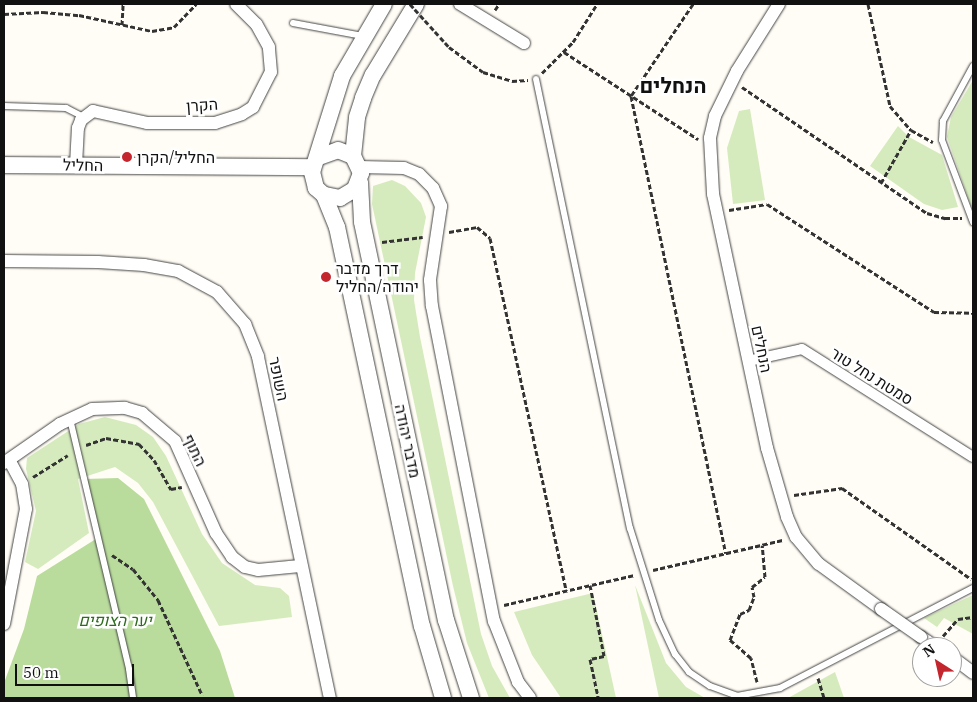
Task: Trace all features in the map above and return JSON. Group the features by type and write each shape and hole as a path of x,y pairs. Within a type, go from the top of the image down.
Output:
{"street":[{"name":"הקרן","path":"84,117 100,110 147,123 215,122 242,114 253,107 270,72 269,47 256,24 236,4"},
{"path":"357,168 348,195 332,198 324,195 313,180 316,162 337,90 364,36 384,4"},
{"name":"מדבר יהודה","path":"416,4 382,59 363,98 357,168 367,245 446,620 471,698"},
{"path":"460,4 524,43"},
{"name":"הנחלים","path":"780,4 732,80 715,116 710,147 716,212 748,361 781,497 796,537 809,553 881,610 921,637"},
{"path":"76,165 78,128 84,117"},
{"path":"316,162 338,150 357,168 404,168 419,174 433,188 441,206 430,280 432,306 494,621 511,666 530,698"},
{"name":"החליל","path":"4,165 316,162"},
{"name":"מדבר יהודה","path":"324,195 337,226 422,626 443,698"},
{"name":"השופר","path":"4,261 107,262 178,271 217,292 245,324 258,357 300,566 330,698"},
{"name":"סמטת נחל טור","path":"748,361 802,349 973,457"},
{"name":"התוף","path":"6,461 70,419 92,409 108,407 142,413 175,441 216,533 232,557 245,567 270,571 300,566"},
{"path":"4,624 26,509 22,484 6,461"},
{"path":"962,665 973,673"}],"lane":[{"path":"293,24 364,36"},
{"path":"972,220 944,144 942,121 973,66"},
{"path":"536,79 630,528 659,620 675,654 689,672 710,686 737,696 758,695 780,688 973,588"},
{"path":"4,106 66,108 84,117"},
{"path":"70,419 129,669 133,698"}],"path":[{"path":"122,24 123,4"},
{"path":"4,14 43,12 122,24 152,31 174,27 196,4"},
{"path":"410,4 448,47"},
{"path":"693,4 631,96 726,554"},
{"path":"868,4 890,106 911,130 936,144 944,144"},
{"path":"564,52 710,147"},
{"path":"732,80 927,213 945,218 972,220"},
{"path":"881,183 911,130"},
{"path":"716,212 767,204 934,312 973,313"},
{"path":"367,245 476,227 490,238 566,591"},
{"path":"22,484 78,449 106,438 128,440 147,452 172,489 194,484"},
{"path":"781,497 842,488 973,581"},
{"path":"758,695 756,667 751,658 730,640 740,614 749,610 754,597 752,587 765,577 762,545"},
{"path":"102,552 116,555 149,586 158,600 202,695"},
{"path":"590,585 604,656 590,659 598,698"},
{"path":"943,637 958,619 973,618"},
{"path":"815,670 824,698"}],"green space":[{"path":"973,80 973,212 947,137 951,117"},
{"path":"750,109 765,200 733,204 727,148 739,111"},
{"path":"898,126 909,137 942,155 958,207 942,210 924,204 870,166"},
{"path":"392,180 405,186 421,203 426,217 415,273 414,300 420,337 481,634 492,666 510,698 489,698 467,643 453,586 372,204 373,186"},
{"path":"105,417 136,425 153,437 166,456 202,534 222,563 255,585 280,588 289,596 292,617 219,626 153,502 138,483 115,467 78,479 89,533 38,569 25,562 36,511 26,469 27,458 79,424"},
{"name":"יער הצופים","path":"118,478 144,499 220,651 235,698 4,698 4,683 24,629 37,576 99,537 85,479"},
{"path":"635,585 666,663 686,687 705,698 659,698"},
{"path":"593,593 616,698 561,698 532,655 514,612"},
{"path":"973,595 973,634 944,618 937,627 924,618"},
{"path":"835,672 844,698 788,698"}],"place":[{"name":"החליל/הקרן","path":"127,157"},
{"name":"דרך מדבר יהודה/החליל","path":"326,277"}],"district":[{"name":"הנחלים","path":"673,85"}]}
